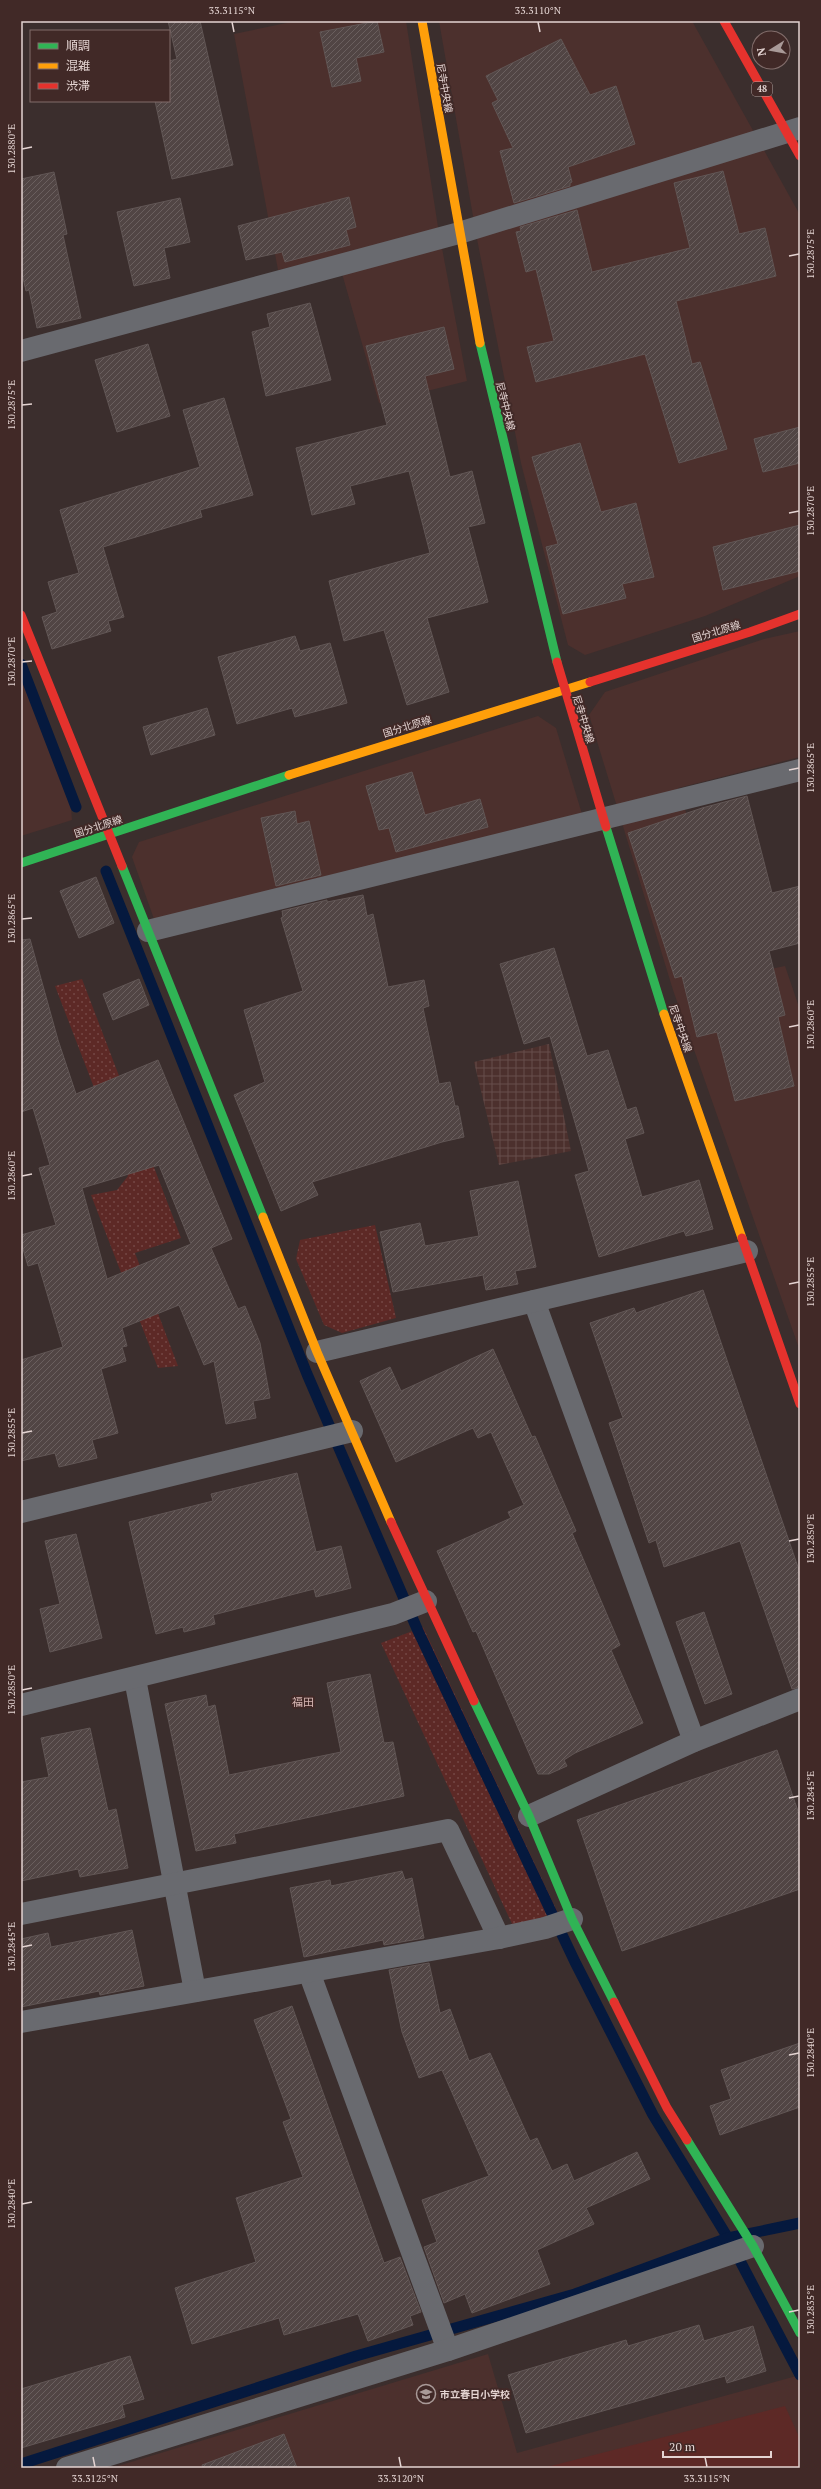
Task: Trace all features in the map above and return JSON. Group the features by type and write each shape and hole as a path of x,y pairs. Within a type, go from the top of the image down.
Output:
{"street":[{"name":"尼寺中央線","path":"422,21 481,351 563,689 656,990 800,1404"},
{"name":"48","path":"724,21 793,130 800,156"},
{"path":"21,351 459,233 793,130"},
{"name":"国分北原線","path":"21,863 563,689 750,632 800,614"},
{"path":"21,615 317,1352 426,1602 529,1816 572,1919 667,2108 754,2246 800,2333"},
{"path":"148,931 800,770"},
{"path":"317,1352 747,1251"},
{"path":"534,1301 694,1740"},
{"path":"21,1512 352,1432"},
{"path":"21,1705 135,1679 392,1614 426,1602"},
{"path":"135,1679 195,1991"},
{"path":"529,1816 694,1740 800,1699"},
{"path":"21,1914 175,1885 448,1830 499,1938"},
{"path":"21,2022 499,1938 545,1928 572,1919"},
{"path":"309,1972 448,2350"},
{"path":"67,2468 448,2350 754,2246"}],"shaded area":[{"path":"296,21 406,21 438,227 467,381 379,403 337,256 278,270 234,34"},
{"path":"439,21 692,21 800,215 800,576 705,616 585,655 568,645 521,463 477,239"},
{"path":"800,631 800,757 678,788 714,898 756,972 785,966 800,1010 800,1351 673,990 589,715 605,692 764,639"},
{"path":"21,652 68,772 72,820 21,836"},
{"path":"538,716 556,728 582,814 154,919 132,857 139,842"},
{"path":"82,979 181,1238 135,1253 178,1366 158,1368 91,1195 117,1190 128,1176 55,986"},
{"path":"549,1044 571,1151 499,1165 474,1062"},
{"path":"375,1225 396,1318 342,1333 324,1325 296,1259 300,1240"},
{"path":"423,1627 558,1913 513,1926 381,1643"},
{"name":"市立春日小学校","path":"488,2354 517,2453 800,2375 800,2468 111,2468"},
{"path":"785,2406 800,2439 800,2468 543,2468"}],"building":[{"path":"168,21 200,21 233,165 172,179 155,102 170,102 170,61 177,59"},
{"path":"377,21 384,52 356,58 361,81 332,87 320,32"},
{"path":"561,39 590,95 616,86 635,144 568,167 572,182 570,183 570,186 514,203 500,151 513,148 492,103 498,100 486,76"},
{"path":"723,171 739,234 765,228 776,276 676,301 692,364 700,362 727,449 679,463 645,354 536,382 527,347 554,341 536,269 526,272 516,232 521,231 520,227 577,210 592,272 690,248 674,183"},
{"path":"54,172 67,234 63,235 81,318 37,328 29,290 26,291 21,269 21,179"},
{"path":"349,197 356,227 346,230 350,245 285,262 282,252 246,260 238,226"},
{"path":"180,198 190,242 164,248 170,278 134,286 117,212"},
{"path":"310,303 331,380 266,396 252,332 270,327 267,314"},
{"path":"444,327 454,369 425,376 450,477 472,471 485,523 468,527 488,602 427,618 449,692 407,705 384,630 344,641 329,581 430,553 409,471 350,486 355,504 312,515 296,448 387,425 366,346"},
{"path":"148,344 170,416 117,432 95,360"},
{"path":"224,398 253,495 200,510 202,517 103,547 124,617 108,621 111,631 52,649 42,617 57,612 48,582 79,573 60,510 200,467 183,410"},
{"path":"800,427 800,463 763,472 754,439"},
{"path":"580,443 601,512 636,503 654,577 622,584 626,598 563,614 546,547 558,544 532,457"},
{"path":"800,525 800,571 723,590 713,547"},
{"path":"295,636 300,651 330,643 347,703 295,717 292,708 237,724 218,657"},
{"path":"207,708 215,735 151,755 143,727"},
{"path":"412,772 425,815 480,799 488,827 396,852 389,828 379,830 366,786"},
{"path":"747,796 772,893 800,886 800,943 769,951 785,1015 778,1017 794,1086 735,1101 717,1032 697,1037 682,976 675,978 628,833 702,808"},
{"path":"295,811 297,824 309,821 321,875 276,886 261,818"},
{"path":"96,877 114,923 79,938 60,891"},
{"path":"363,895 367,916 373,914 388,987 424,980 429,1006 423,1008 439,1084 450,1082 455,1106 458,1106 464,1137 442,1142 312,1182 318,1195 281,1211 234,1095 265,1082 244,1010 303,991 281,918 283,917 282,911 327,900 327,902"},
{"path":"30,939 58,1040 76,1094 158,1060 232,1239 211,1248 238,1309 245,1306 260,1343 270,1398 253,1401 256,1418 226,1424 214,1361 204,1365 179,1305 122,1328 127,1346 122,1347 126,1361 101,1369 118,1433 92,1440 97,1458 59,1467 55,1453 21,1461 21,1360 63,1347 38,1263 28,1266 21,1242 21,1235 56,1225 39,1168 50,1165 33,1108 21,1112 21,940","holes":["159,1165 191,1244 107,1279 82,1188"]},
{"path":"554,948 587,1056 608,1050 627,1110 636,1107 644,1133 625,1139 642,1197 699,1180 713,1229 686,1236 684,1231 599,1257 575,1175 589,1171 550,1036 524,1044 500,964"},
{"path":"139,979 149,1005 113,1020 103,994"},
{"path":"518,1181 536,1267 515,1271 518,1284 486,1290 483,1275 393,1292 380,1232 420,1223 425,1246 479,1236 470,1191"},
{"path":"703,1290 800,1573 800,1687 792,1689 740,1541 664,1567 656,1540 649,1543 609,1423 623,1418 590,1323 634,1308 636,1313"},
{"path":"493,1349 532,1437 535,1436 576,1531 572,1533 620,1645 611,1650 643,1723 575,1753 564,1760 567,1766 549,1774 538,1774 476,1631 473,1632 437,1551 511,1518 508,1512 524,1505 491,1432 478,1438 473,1428 396,1462 360,1381 390,1367 401,1391"},
{"path":"297,1473 316,1552 341,1546 351,1588 316,1597 314,1589 213,1615 215,1624 184,1632 183,1627 156,1634 129,1522 213,1501 211,1494"},
{"path":"76,1534 102,1638 50,1652 40,1609 60,1604 45,1541"},
{"path":"704,1612 732,1694 705,1704 676,1622"},
{"path":"370,1674 384,1743 393,1742 404,1796 234,1834 236,1843 196,1851 165,1704 206,1695 208,1707 215,1705 229,1775 341,1752 327,1683"},
{"path":"90,1728 108,1811 116,1809 128,1868 80,1877 78,1869 21,1881 21,1782 49,1777 41,1738"},
{"path":"777,1750 800,1817 800,1889 622,1951 577,1820"},
{"path":"402,1871 405,1880 412,1878 424,1938 384,1945 383,1940 304,1957 290,1888 330,1880 331,1886"},
{"path":"132,1930 144,1986 100,1995 99,1991 21,2007 21,1939 48,1933 51,1947"},
{"path":"429,1963 440,2013 450,2009 469,2061 490,2053 530,2141 537,2138 552,2171 567,2164 574,2181 637,2152 650,2179 586,2208 594,2224 537,2250 550,2284 472,2313 465,2294 444,2303 424,2247 437,2242 422,2200 489,2176 442,2070 419,2078 402,2032 389,1970"},
{"path":"292,2006 384,2263 400,2257 421,2312 410,2316 413,2325 368,2341 358,2314 284,2335 279,2318 192,2344 175,2288 256,2262 236,2198 303,2177 283,2122 291,2119 254,2020"},
{"path":"800,2043 800,2107 720,2135 710,2106 731,2099 721,2070"},
{"path":"699,2325 704,2341 753,2326 766,2371 727,2383 725,2376 526,2433 508,2375 626,2340 628,2346"},
{"path":"130,2356 144,2399 122,2405 125,2417 21,2448 21,2389"},
{"path":"284,2434 297,2468 203,2468 202,2465"}],"waterway":[{"path":"21,664 76,807"},
{"path":"106,871 307,1374 418,1631 575,1962 653,2115 728,2238 800,2375"},
{"path":"21,2464 356,2356 575,2294 728,2238 800,2223"}],"traffic: fast":[{"path":"480,343 557,662"},
{"path":"21,863 289,775"},
{"path":"606,827 664,1014"},
{"path":"122,866 263,1217"},
{"path":"474,1701 529,1816 572,1919 614,2002"},
{"path":"687,2140 753,2246 800,2333"}],"traffic: slow":[{"path":"422,21 480,343"},
{"path":"289,775 590,682"},
{"path":"664,1014 742,1238"},
{"path":"263,1217 317,1352 391,1522"}],"traffic: jam":[{"path":"724,21 800,156"},
{"path":"590,682 750,632 800,614"},
{"path":"21,615 122,866"},
{"path":"557,662 606,827"},
{"path":"742,1238 800,1404"},
{"path":"391,1522 474,1701"},
{"path":"614,2002 667,2108 687,2140"}],"place":[{"name":"市立春日小学校","path":"426,2394"}],"district":[{"name":"福田","path":"303,1702"}]}
